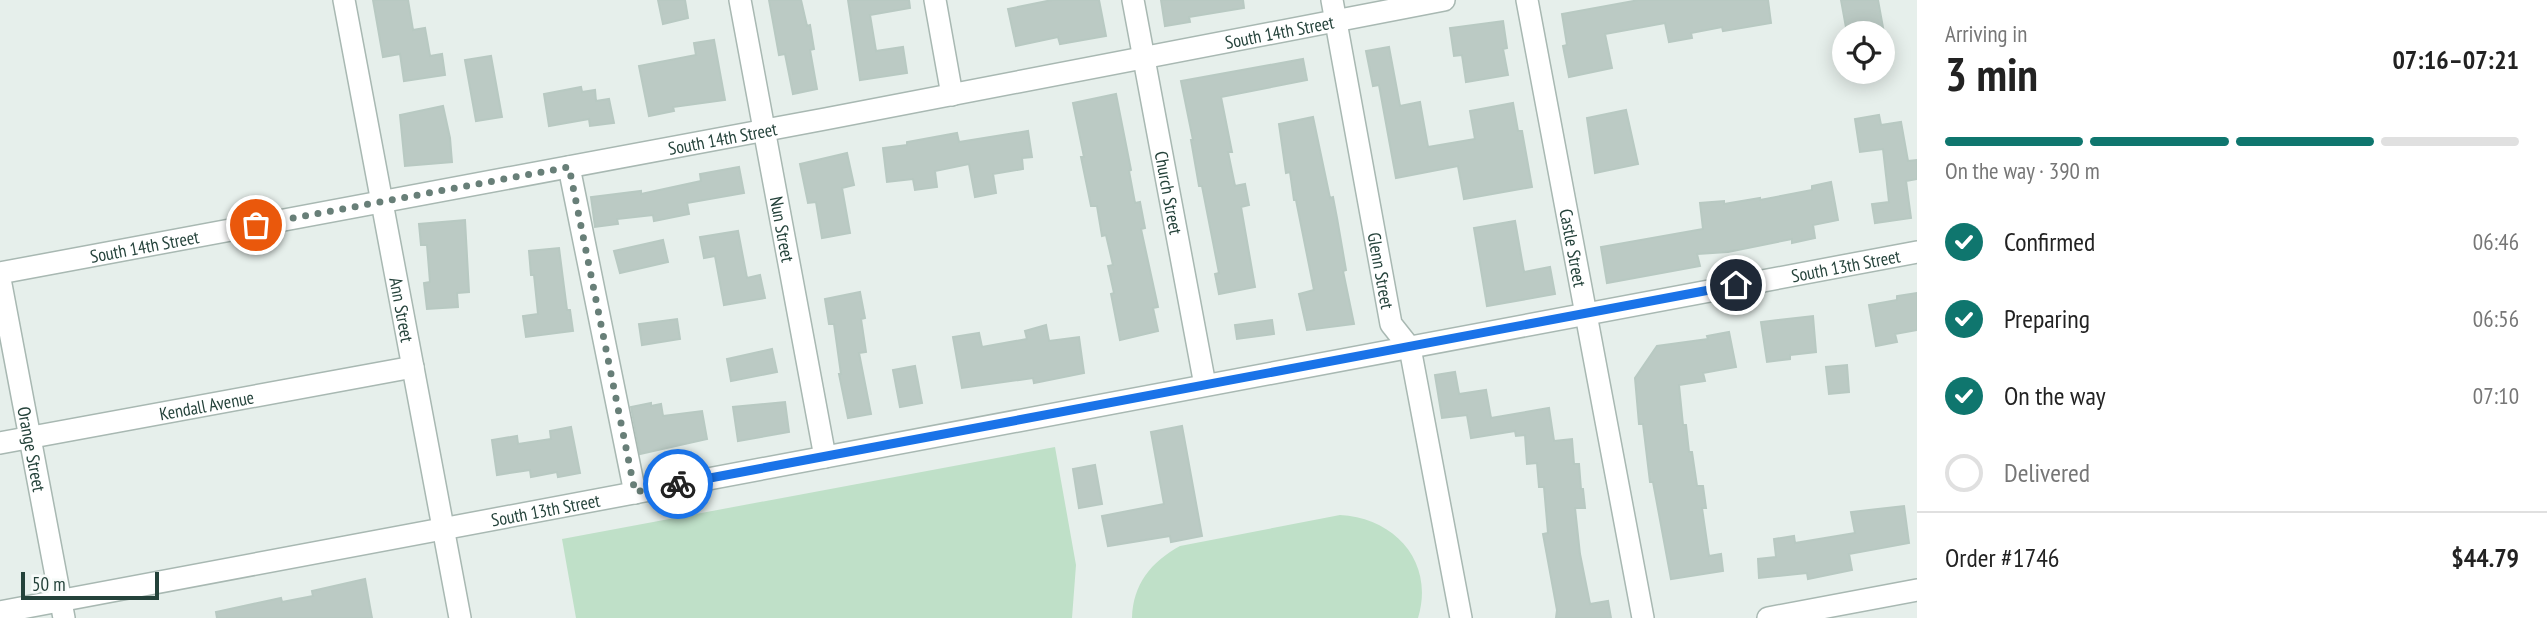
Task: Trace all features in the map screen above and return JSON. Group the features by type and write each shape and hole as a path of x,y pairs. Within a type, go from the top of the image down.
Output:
{"street":[{"name":"Ann Street","path":"344,0 460,618"},
{"name":"Nun Street","path":"740,0 825,457"},
{"path":"935,0 953,95"},
{"name":"Church Street","path":"1133,0 1205,384"},
{"name":"Glenn Street","path":"1332,0 1391,324 1410,348 1461,618"},
{"name":"South 14th Street","path":"0,273 1144,59 1444,0"},
{"name":"Castle Street","path":"1527,0 1643,618"},
{"path":"569,167 635,492"},
{"name":"South 13th Street","path":"0,612 62,609 443,527 1917,252"},
{"name":"Orange Street","path":"0,279 62,609"},
{"name":"Kendall Avenue","path":"0,443 413,367"},
{"path":"1768,618 1810,614 1917,590"}],"green space":[{"path":"1055,447 1076,565 1072,618 576,618 562,539"},
{"path":"1340,515 1378,524 1406,547 1421,579 1422,598 1418,618 1132,618 1136,595 1146,575 1160,559 1180,546"}],"building":[{"path":"373,0 408,0 413,30 425,28 430,56 442,54 445,75 404,81 400,54 383,57"},
{"path":"658,0 685,0 688,18 663,24"},
{"path":"769,0 801,0 807,26 810,25 814,49 810,50 817,89 793,94 785,54 779,55"},
{"path":"848,0 909,0 910,8 870,15 876,51 903,47 907,73 860,80"},
{"path":"1052,0 1099,0 1106,36 1060,44 1058,37 1016,46 1008,9"},
{"path":"1161,0 1243,0 1244,8 1189,17 1190,22 1165,26"},
{"path":"1639,0 1768,0 1771,23 1723,31 1722,27 1691,33 1692,38 1669,42 1665,23 1605,34 1612,68 1569,77 1563,46 1567,45 1562,14"},
{"path":"1841,0 1878,0 1882,21 1845,21"},
{"path":"1503,21 1507,48 1503,49 1508,75 1466,82 1462,55 1454,56 1450,28"},
{"path":"714,40 725,100 673,107 674,111 649,116 639,66 696,55 694,43"},
{"path":"1389,47 1400,106 1420,102 1428,147 1475,139 1470,111 1513,103 1518,131 1522,131 1532,187 1464,199 1458,166 1396,178 1379,85 1373,86 1366,51"},
{"path":"491,56 502,117 476,121 465,60"},
{"path":"1303,59 1307,80 1221,97 1232,152 1228,152 1235,186 1245,184 1249,205 1241,207 1255,287 1219,294 1215,274 1219,273 1202,186 1199,186 1181,81"},
{"path":"581,87 582,92 595,90 596,101 609,99 614,123 590,126 589,119 549,126 544,94"},
{"path":"1116,94 1135,203 1140,202 1145,228 1141,229 1158,307 1153,308 1158,331 1120,340 1108,266 1113,265 1106,235 1102,236 1097,206 1091,206 1073,103"},
{"path":"443,106 452,162 405,166 400,115"},
{"path":"1626,110 1638,164 1595,173 1587,118"},
{"path":"1879,115 1881,125 1901,122 1908,161 1917,160 1917,179 1906,181 1911,218 1875,223 1872,204 1889,202 1883,149 1860,152 1855,119"},
{"path":"1313,117 1330,198 1333,197 1346,270 1343,271 1354,324 1307,330 1299,294 1314,290 1290,172 1286,173 1279,124"},
{"path":"1028,131 1032,157 1022,158 1023,169 993,174 996,193 975,197 969,164 935,171 937,187 915,190 913,179 887,182 883,148 957,133 959,142"},
{"path":"847,153 854,185 842,188 850,233 822,238 816,202 808,203 800,164"},
{"path":"739,167 744,193 687,203 689,214 654,221 653,215 617,219 618,224 595,227 591,197 641,191 641,194 701,181 700,174"},
{"path":"1831,182 1838,220 1813,225 1815,238 1792,243 1792,239 1728,252 1697,254 1700,266 1607,283 1601,247 1703,229 1700,203 1724,201 1724,204 1760,200 1812,190 1812,186"},
{"path":"465,220 469,292 457,293 458,307 427,309 424,283 430,282 427,245 421,245 419,224"},
{"path":"1515,221 1524,272 1550,267 1555,294 1487,306 1474,228"},
{"path":"738,231 747,278 760,275 765,298 724,305 715,256 704,258 700,237"},
{"path":"663,240 668,262 620,273 614,251"},
{"path":"559,248 567,310 570,310 573,331 526,337 523,316 538,314 529,251"},
{"path":"860,292 865,318 861,319 866,352 859,353 871,414 848,418 839,374 834,324 829,324 825,299"},
{"path":"1917,293 1917,330 1895,334 1897,342 1876,346 1869,305"},
{"path":"1813,316 1816,352 1790,355 1790,359 1767,362 1761,322"},
{"path":"677,319 680,339 642,345 639,324"},
{"path":"1272,320 1274,334 1237,339 1235,325"},
{"path":"1046,325 1049,341 1079,337 1084,373 1034,383 1033,378 962,388 953,337 979,333 982,347 1027,339 1025,331"},
{"path":"1729,332 1736,367 1703,373 1705,381 1679,385 1683,425 1686,425 1697,486 1703,486 1706,508 1702,508 1709,556 1721,554 1723,571 1671,579 1653,482 1650,482 1643,424 1639,424 1635,378 1657,346 1708,339 1707,336"},
{"path":"772,349 777,372 731,381 727,359"},
{"path":"1847,365 1849,392 1829,394 1826,367"},
{"path":"915,366 922,403 900,407 893,370"},
{"path":"1455,372 1459,394 1486,390 1491,418 1549,408 1554,441 1572,439 1574,464 1579,464 1583,489 1585,508 1575,508 1580,554 1590,604 1608,601 1611,618 1556,618 1557,610 1543,534 1548,533 1544,487 1539,487 1537,463 1527,464 1525,435 1516,436 1515,431 1471,438 1467,415 1442,418 1435,375"},
{"path":"785,402 789,432 738,441 733,407"},
{"path":"651,403 651,406 661,404 663,416 702,411 707,439 640,454 631,407"},
{"path":"1182,426 1202,536 1171,542 1170,536 1108,546 1102,516 1164,504 1151,432"},
{"path":"571,427 580,473 558,477 557,472 531,477 530,470 497,475 492,440 517,436 518,444 551,439 550,431"},
{"path":"1095,465 1102,504 1079,508 1073,469"},
{"path":"1904,506 1909,543 1849,554 1852,570 1808,579 1807,573 1759,578 1758,559 1776,557 1774,539 1794,536 1795,543 1855,533 1851,512"},
{"path":"365,579 372,618 217,618 216,612 281,598 282,602 313,596 312,591"}],"way so far":[{"path":"256,225 569,167 635,492 678,484"}],"route":[{"path":"678,484 1736,285"}]}
